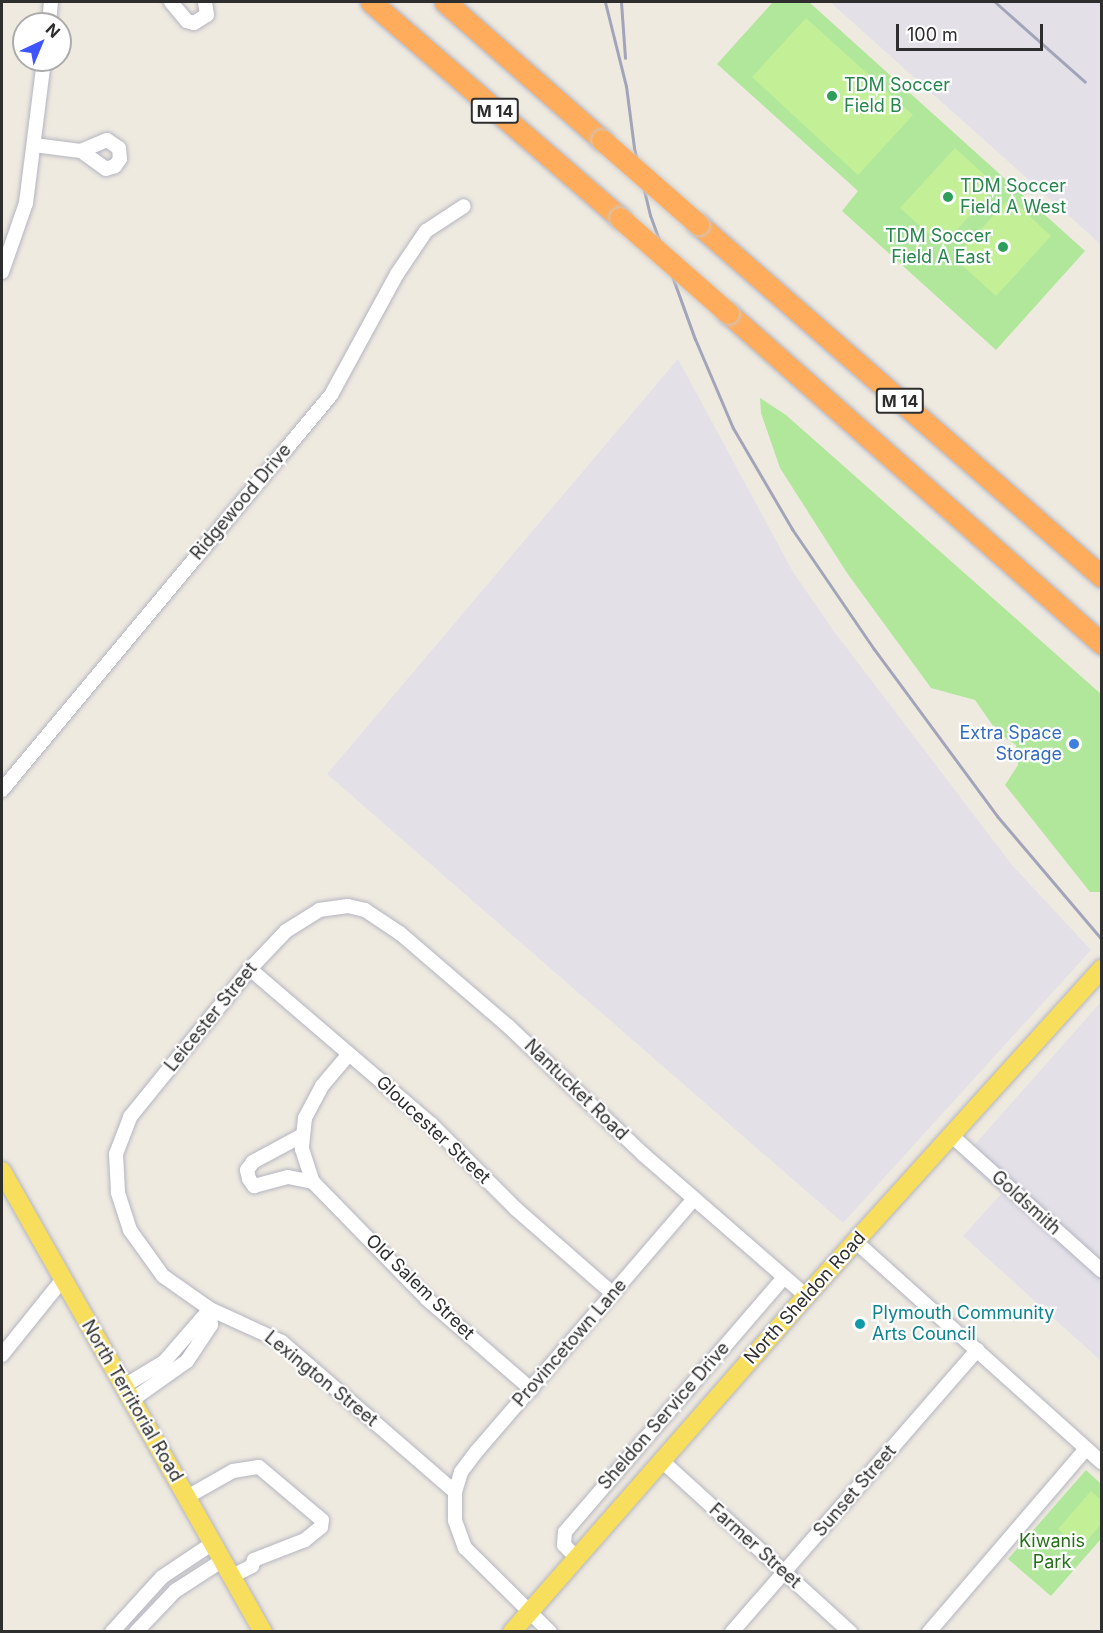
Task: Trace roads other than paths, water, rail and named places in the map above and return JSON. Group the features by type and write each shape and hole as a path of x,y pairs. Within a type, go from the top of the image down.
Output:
{"highway":[{"name":"M 14","path":"371,2 620,218 1101,644"},
{"name":"M 14","path":"445,2 1101,577"}],"main road":[{"name":"North Sheldon Road","path":"512,1632 806,1296 1101,968"},
{"name":"North Territorial Road","path":"2,1171 263,1632"}],"street":[{"path":"171,2 187,21 195,23 207,15 205,2"},
{"path":"2,272 20,226 34,145 43,72"},
{"path":"34,145 81,151"},
{"name":"Ridgewood Drive","path":"2,790 331,395 397,274 426,231 464,206"},
{"name":"Leicester Street","path":"116,1154 130,1117 250,969 294,925 319,910 334,907"},
{"name":"Nantucket Road","path":"334,907 365,910 400,934 508,1026 694,1199 806,1296"},
{"name":"Gloucester Street","path":"250,969 431,1124 516,1209 614,1294"},
{"path":"313,1182 282,1178 254,1186 249,1179 248,1170 253,1162 301,1136 313,1100 349,1054"},
{"name":"Goldsmith","path":"951,1135 1101,1271"},
{"name":"Old Salem Street","path":"301,1136 313,1182 427,1299 531,1389"},
{"name":"Lexington Street","path":"116,1154 118,1191 130,1230 163,1276 210,1309 282,1342 455,1492"},
{"name":"Provincetown Lane","path":"455,1492 461,1472 471,1458 694,1199"},
{"path":"855,1241 1101,1463"},
{"name":"Sheldon Service Drive","path":"576,1557 564,1545 565,1532 784,1277"},
{"path":"2,1355 63,1279"},
{"path":"128,1393 164,1362 210,1309"},
{"name":"Sunset Street","path":"732,1632 977,1350"},
{"path":"929,1632 1086,1449"},
{"name":"Farmer Street","path":"661,1460 850,1632"},
{"path":"136,1632 175,1591 248,1557 254,1560 305,1540 321,1527 322,1520 259,1467 233,1471 187,1497"},
{"path":"455,1492 455,1520 465,1548 550,1632"},
{"path":"112,1632 162,1577 213,1543"},
{"path":"143,1598 156,1610"}],"railway":[{"path":"605,2 626,86 634,148 650,215 695,339 733,428 792,529 874,649 997,816 1102,940"},
{"path":"621,2 625,58"},
{"path":"995,2 1085,82"}],"place":[{"name":"TDM Soccer Field B","path":"832,96"},
{"name":"TDM Soccer Field A West","path":"948,197"},
{"name":"TDM Soccer Field A East","path":"1003,247"},
{"name":"Extra Space Storage","path":"1074,744"},
{"name":"Plymouth Community Arts Council","path":"860,1324"}],"park label":[{"name":"Kiwanis Park","path":"1052,1552"}]}
